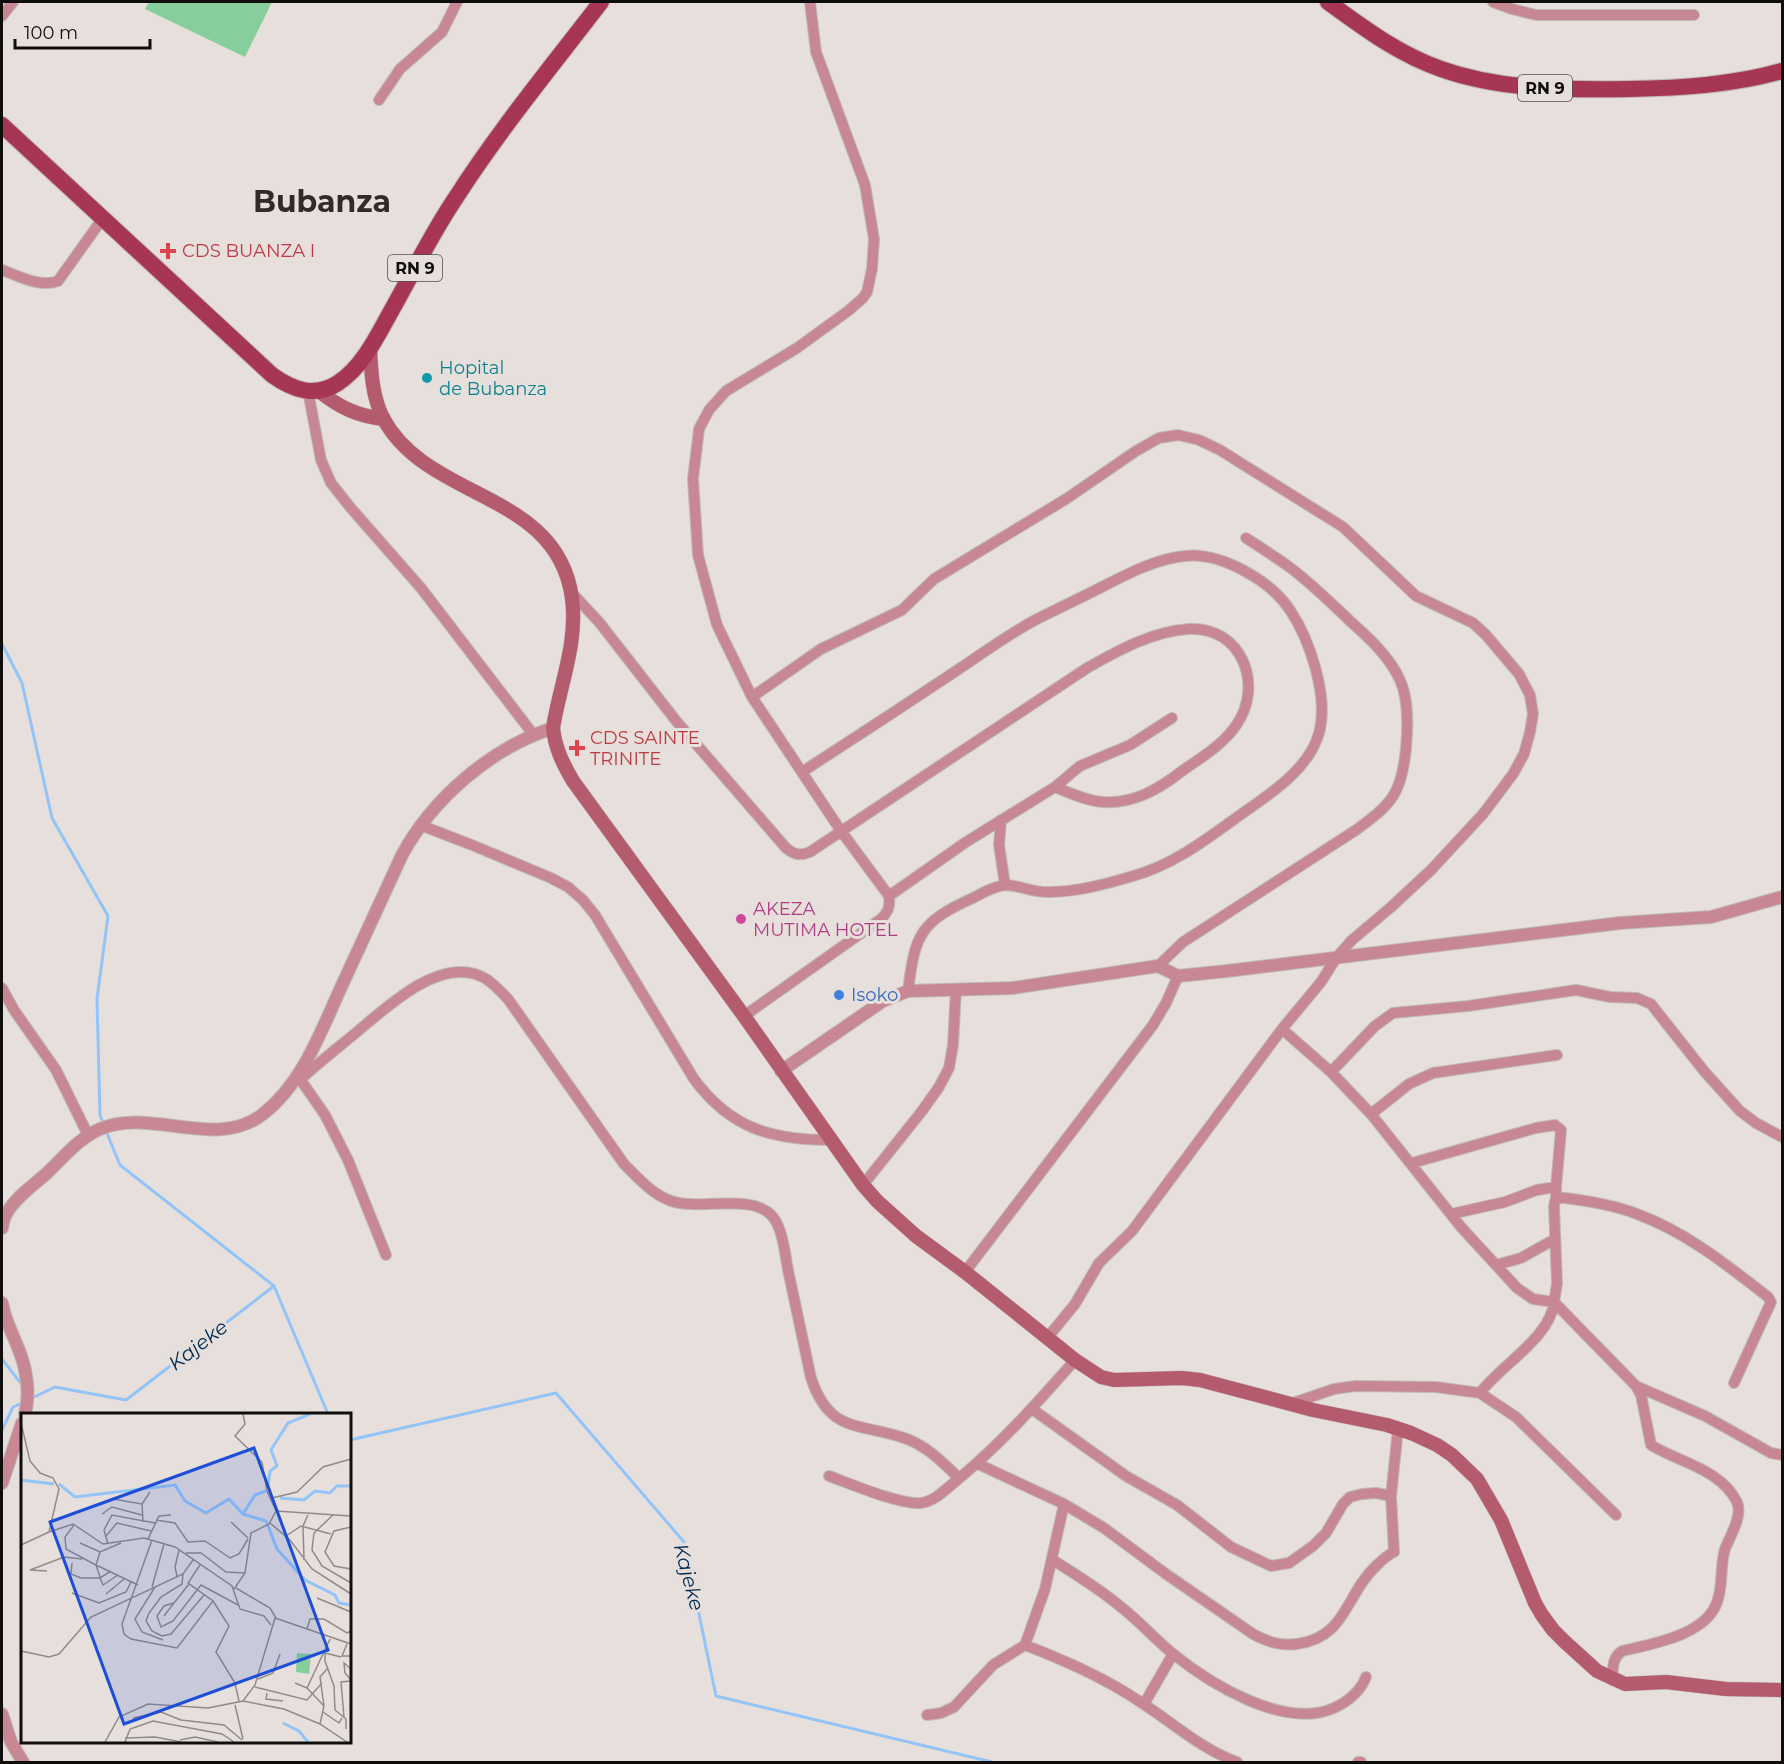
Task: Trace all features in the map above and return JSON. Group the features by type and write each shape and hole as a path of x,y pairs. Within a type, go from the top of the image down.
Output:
{"main road":[{"name":"RN 9","path":"314,392 331,387 349,375 370,347 455,199 500,134 601,2"},
{"name":"RN 9","path":"1328,2 1391,46 1408,55 1442,69 1504,84 1540,88 1664,88 1735,81 1782,71"},
{"path":"2,125 272,375 289,386 314,392 344,409 384,419"},
{"path":"370,347 372,385 384,419 404,444 425,464 444,476 505,507 530,523 549,542 562,561 571,592 573,637 552,728 560,760 830,1140 877,1201 916,1236 1075,1360 1101,1377 1114,1380 1182,1378 1200,1380 1290,1404 1398,1428 1437,1444 1477,1479 1501,1520 1535,1603 1547,1622 1564,1642 1612,1680 1625,1684 1666,1682 1726,1689 1782,1690"}],"street":[{"path":"2,16 13,2"},
{"path":"379,100 400,69 442,32 457,2"},
{"path":"744,1016 881,919 890,906 889,896 841,831 752,697 717,625 698,555 693,479 696,441 699,429 709,410 726,391 797,348 848,311 867,292 872,269 874,239 865,185 816,52 810,2"},
{"path":"1493,2 1536,15 1694,15"},
{"path":"2,270 38,283 50,284 58,281 67,272 103,218"},
{"path":"314,392 321,460 331,483 421,588 533,734"},
{"path":"752,697 821,649 902,610 934,579 1066,500 1136,451 1159,438 1178,435 1199,440 1220,450 1343,527 1406,589 1473,623 1519,674 1530,695 1533,714 1524,753 1513,774 1483,814 1431,870 1352,940 1336,958 1321,982 1282,1029 1132,1231 1099,1263 1075,1304 1048,1337"},
{"path":"781,1071 883,1001 908,991 979,990 1049,984 1158,966 1183,942 1356,830 1383,810 1395,795 1401,779 1407,732 1406,706 1400,681 1387,659 1373,642 1289,567 1246,538"},
{"path":"802,772 1028,625 1136,570 1175,557 1200,556 1230,564 1264,584 1285,603 1306,636 1318,682 1321,712 1319,732 1312,750 1297,770 1260,802 1188,851 1164,864 1136,875 1076,890 1047,892 1005,885 985,892 939,915 924,928 916,943 908,991"},
{"path":"571,592 599,621 677,722 786,848 794,854 802,855 1077,674 1115,652 1168,632 1191,629 1208,631 1225,638 1238,650 1246,667 1249,684 1239,722 1227,738 1165,784 1145,795 1125,801 1102,802 1055,787"},
{"path":"889,896 949,854 1055,787 1080,766 1130,745 1172,718"},
{"path":"299,1078 402,855 420,825 453,790 495,756 533,734 552,728"},
{"path":"1001,820 999,845 1005,885"},
{"path":"420,825 472,844 551,878 568,887 582,900 595,915 694,1079 706,1096 722,1110 760,1131 785,1137 830,1140"},
{"path":"1158,966 1178,976 1620,923 1711,917 1782,897"},
{"path":"2,1228 5,1209 88,1135 115,1124 132,1122 202,1129 245,1124 262,1115 299,1078 383,1010 421,984 457,972 475,974 493,983 508,999 624,1164 640,1181 670,1201 688,1205 748,1205 764,1209 774,1218 784,1249 811,1378 826,1410 858,1427 906,1439 925,1447 959,1478"},
{"path":"965,1272 1153,1025 1167,1003 1178,976"},
{"path":"863,1185 922,1111 949,1068 953,1045 956,989"},
{"path":"2,990 56,1070 88,1135"},
{"path":"1331,1072 1375,1026 1393,1014 1468,1006 1576,990 1610,997 1636,998 1651,1004 1740,1112 1782,1137"},
{"path":"1282,1029 1331,1072 1371,1114 1496,1266 1529,1297 1554,1302 1636,1386 1641,1395 1650,1444 1713,1476 1736,1501 1738,1514 1724,1553 1719,1598 1714,1610 1702,1622 1679,1635 1663,1642 1622,1651 1617,1655 1613,1666 1612,1680"},
{"path":"1371,1114 1409,1084 1433,1073 1557,1055"},
{"path":"299,1078 325,1115 348,1160 386,1255"},
{"path":"1412,1163 1536,1128 1555,1125 1561,1130 1554,1206 1557,1283 1551,1316 1545,1327 1488,1382 1480,1393"},
{"path":"1451,1214 1505,1202 1537,1190 1556,1192 1627,1211 1659,1224 1700,1246 1768,1297 1771,1302 1734,1383"},
{"path":"1496,1266 1521,1258 1555,1239"},
{"path":"2,1303 4,1325 20,1352 25,1370 27,1393 25,1413"},
{"path":"829,1476 914,1503 924,1503 936,1497 978,1464 1032,1409 1075,1360"},
{"path":"1290,1404 1334,1389 1356,1386 1436,1387 1480,1393 1516,1417 1616,1515"},
{"path":"1636,1386 1705,1416 1771,1453 1782,1455"},
{"path":"1032,1409 1126,1476 1177,1505 1231,1547 1271,1566 1289,1563 1313,1546 1326,1533 1343,1504 1350,1497 1376,1493 1391,1496"},
{"path":"2,1483 21,1426"},
{"path":"978,1464 1064,1504 1104,1528 1253,1634 1266,1641 1290,1645 1313,1640 1330,1631 1338,1623 1371,1570 1388,1554 1394,1552 1391,1496 1398,1428"},
{"path":"927,1715 941,1713 954,1707 993,1665 1025,1645 1053,1560 1064,1504"},
{"path":"1053,1560 1119,1605 1173,1654 1232,1693 1262,1706 1289,1713 1326,1712 1345,1703 1362,1685 1366,1677"},
{"path":"1025,1645 1089,1672 1144,1704 1211,1751 1237,1762"},
{"path":"1144,1704 1173,1654"},
{"path":"2,1714 11,1742 23,1762"}],"green space":[{"path":"149,2 272,2 245,57 145,9"}],"waterway":[{"path":"2,644 22,683 52,818 108,916 97,999 100,1115 104,1125"},
{"path":"106,1131 120,1165 274,1286"},
{"name":"Kajeke","path":"32,1398 55,1387 126,1400 274,1286 328,1413"},
{"path":"2,1359 23,1386"},
{"name":"Kajeke","path":"351,1440 556,1393 684,1542 716,1696 992,1762"},
{"name":"Kajeke","path":"2,1430 13,1407 24,1402"}],"place":[{"name":"CDS BUANZA I","path":"168,251"},
{"name":"Hopital de Bubanza","path":"427,378"},
{"name":"CDS SAINTE TRINITE","path":"577,748"},
{"name":"AKEZA MUTIMA HOTEL","path":"741,919"},
{"name":"Isoko","path":"839,995"}],"district":[{"name":"Bubanza","path":"322,202"}]}
